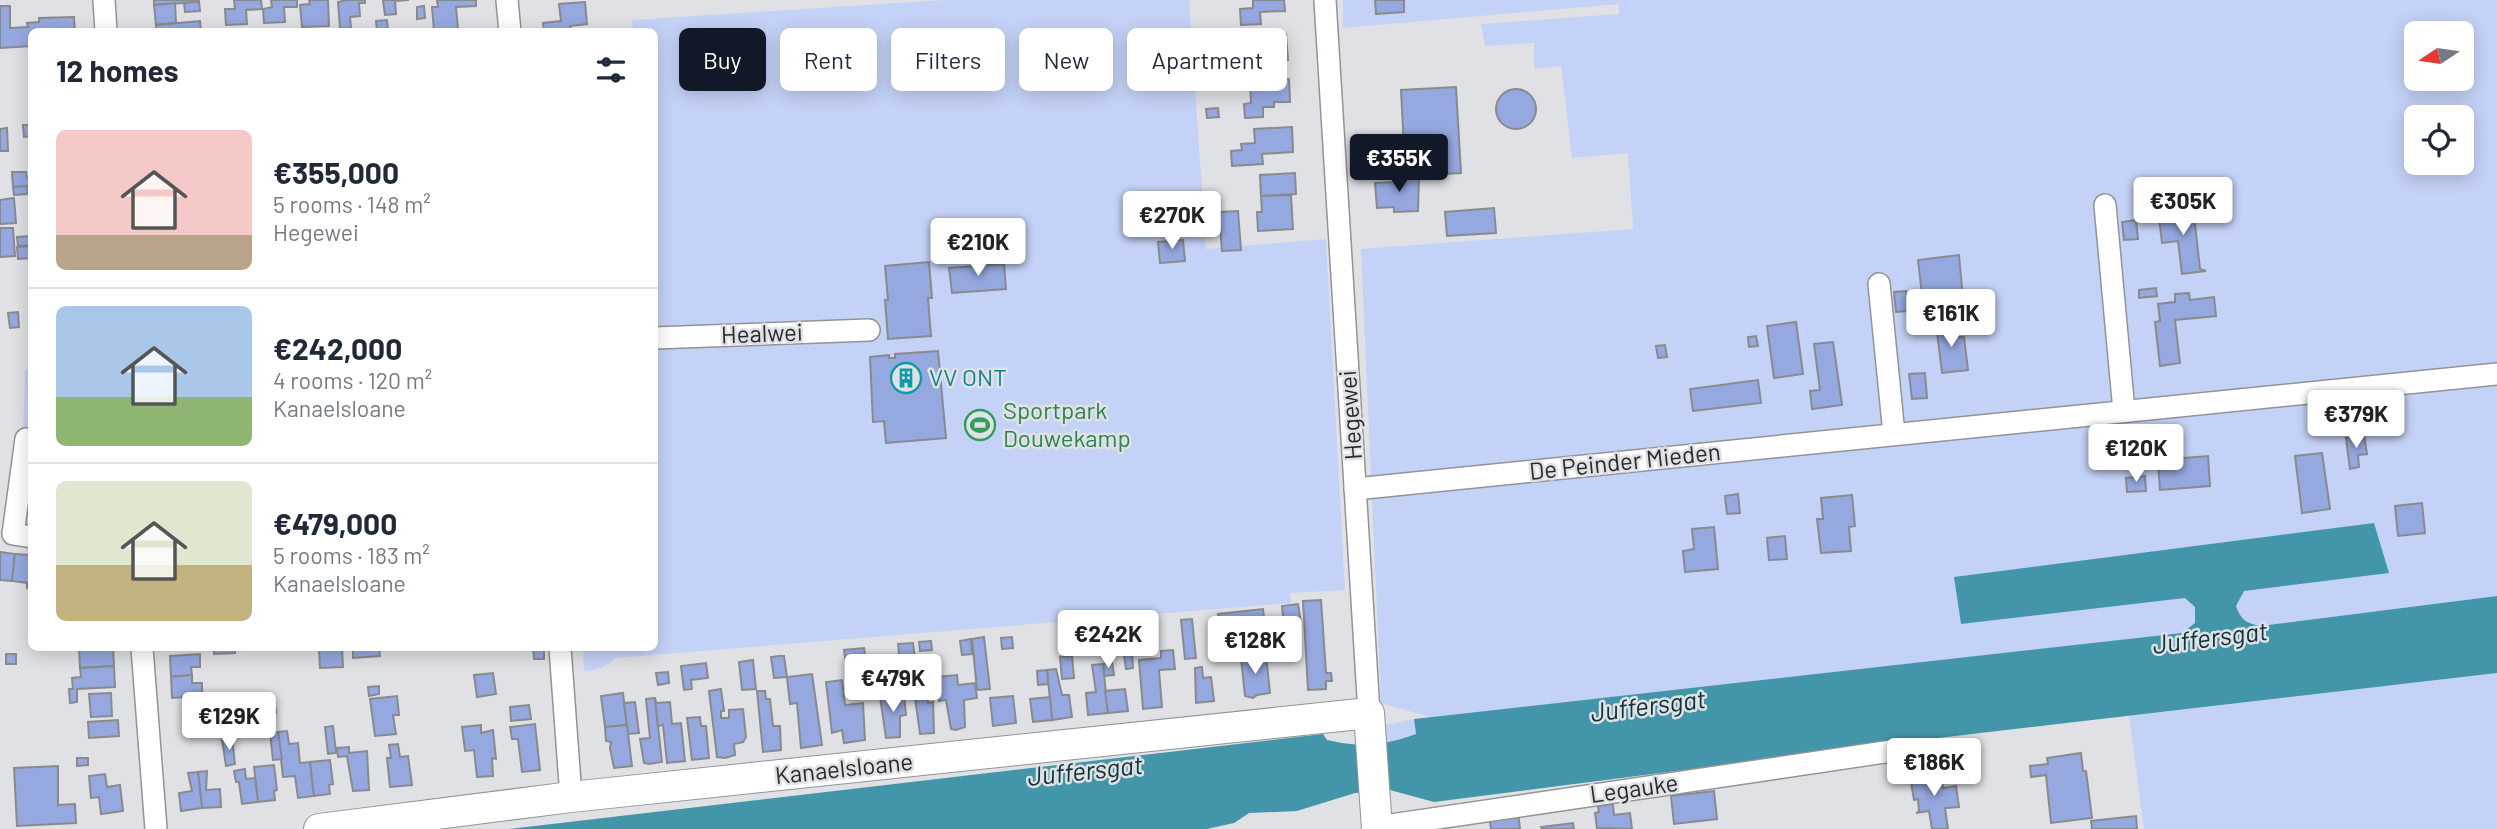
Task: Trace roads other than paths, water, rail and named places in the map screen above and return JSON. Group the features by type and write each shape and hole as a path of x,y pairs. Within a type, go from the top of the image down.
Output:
{"street":[{"path":"104,0 106,28"},
{"path":"507,0 510,28"},
{"name":"Hegewei","path":"1325,0 1376,820"},
{"path":"2105,205 2124,411"},
{"path":"1879,284 1895,434"},
{"name":"Healwei","path":"658,338 869,330"},
{"name":"De Peinder Mieden","path":"1355,489 2497,374"},
{"path":"26,439 13,534 28,536"},
{"path":"142,651 156,829"},
{"path":"560,651 571,797"},
{"name":"Kanaelsloane","path":"319,829 571,797 1370,720"},
{"name":"Legauke","path":"1376,820 1892,751"}],"water":[{"name":"Juffersgat","path":"2374,523 2389,573 2244,591 2236,606 2242,618 2260,626 2497,596 2497,673 1886,744 1434,802 1390,790 1355,793 1297,811 1249,813 1234,823 1207,829 509,829 1323,734 1327,740 1372,744 1416,734 1414,719 2182,633 2195,623 2195,607 2185,598 1961,624 1954,577"}],"place":[{"name":"VV ONT","path":"906,378"},
{"name":"Sportpark Douwekamp","path":"980,425"}]}
